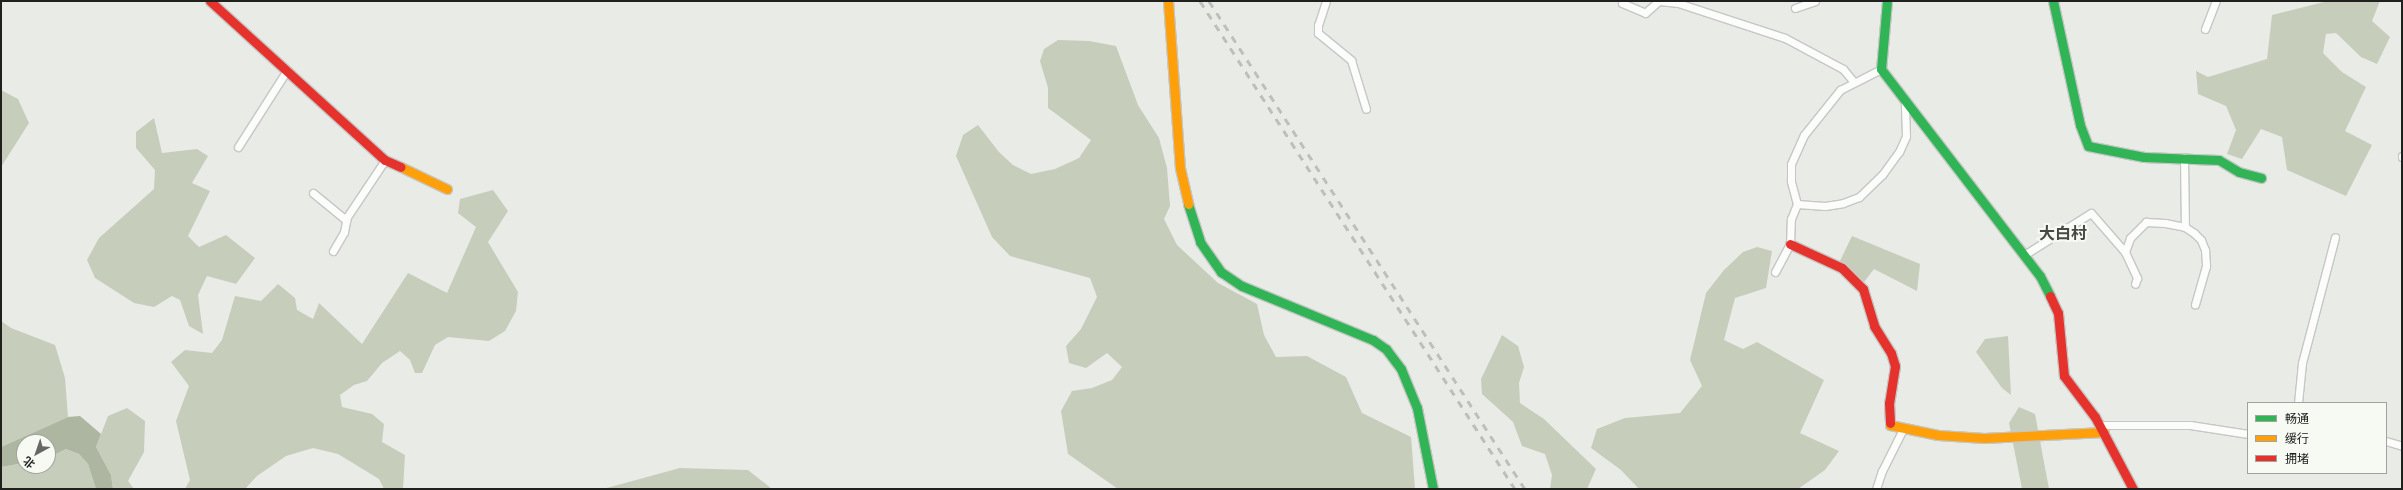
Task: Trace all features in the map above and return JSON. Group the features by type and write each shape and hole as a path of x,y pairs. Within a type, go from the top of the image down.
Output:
{"street":[{"path":"210,1 385,160 447,189"},
{"path":"1168,1 1180,168 1193,226 1204,249 1221,272 1242,286 1373,340 1386,350 1401,369 1417,408 1433,489"},
{"path":"1326,1 1318,25 1318,33 1351,60 1366,108"},
{"path":"1623,1 1622,3 1645,13 1659,1 1678,3 1785,38 1843,69 1853,81"},
{"path":"1795,8 1815,1"},
{"path":"1887,1 1881,69 1905,98 2040,276 2058,313 2064,376 2102,428 2133,489"},
{"path":"2053,1 2080,125 2088,146 2093,149 2144,157 2184,157 2219,160 2239,172 2261,178"},
{"path":"2205,29 2216,1"},
{"path":"1775,272 1790,244 1790,219 1797,204 1790,181 1791,164 1796,151 1820,113 1840,90 1853,81 1881,69"},
{"path":"238,147 287,70"},
{"path":"1797,204 1825,206 1843,203 1870,188 1899,152 1906,136 1905,98"},
{"path":"2184,157 2185,227"},
{"path":"333,251 344,232 346,220 385,160"},
{"path":"313,193 346,220"},
{"path":"2024,255 2091,213 2126,252 2137,278 2135,284"},
{"path":"2126,252 2130,238 2146,222 2165,222 2185,227 2201,240 2205,250 2206,266 2195,304"},
{"path":"2298,402 2302,363 2336,237"},
{"path":"1790,244 1842,268 1863,288 1874,326 1891,353 1895,366 1889,403 1890,425 1903,429 1984,438 2102,428 2190,425 2247,434"},
{"path":"1876,489 1882,471 1903,429"},
{"path":"2387,441 2402,446"}],"shaded area":[{"path":"2328,1 2380,1 2372,21 2390,37 2377,64 2361,57 2336,33 2326,34 2323,53 2342,72 2366,87 2345,131 2372,145 2346,196 2287,170 2282,137 2261,129 2242,159 2227,154 2236,130 2226,106 2198,94 2196,71 2208,77 2267,59 2272,15"},
{"path":"1058,40 1089,41 1116,46 1138,105 1159,138 1167,168 1170,206 1164,219 1177,245 1218,283 1257,304 1264,335 1276,357 1307,356 1346,377 1362,413 1411,437 1415,489 1118,489 1068,454 1061,411 1072,391 1092,388 1112,380 1122,367 1107,353 1086,368 1069,363 1066,346 1081,329 1097,297 1090,278 1010,256 992,237 956,156 963,135 978,125 999,152 1013,165 1031,174 1055,169 1079,158 1091,140 1048,108 1048,88 1040,61 1044,49"},
{"path":"1,90 18,99 29,123 1,167"},
{"path":"154,118 162,153 197,149 208,156 192,183 210,191 188,236 199,247 226,235 255,258 236,284 207,276 198,295 203,334 189,326 180,300 172,296 154,307 134,303 95,278 87,260 99,238 154,189 155,170 136,148 136,132"},
{"path":"493,190 508,211 488,242 518,292 516,311 505,331 489,341 448,337 435,345 422,373 415,373 410,360 400,351 382,363 367,381 354,385 340,395 342,407 372,414 384,424 382,442 405,455 403,489 384,489 379,479 338,454 313,448 286,456 257,476 245,489 185,489 190,480 176,421 189,386 171,362 185,350 212,353 222,340 235,296 261,301 278,284 295,298 297,310 313,319 319,303 362,344 408,273 447,293 476,227 458,213 460,199"},
{"path":"1852,236 1920,264 1917,291 1874,269 1864,282 1839,263"},
{"path":"1757,247 1772,251 1766,288 1735,298 1724,340 1743,349 1757,342 1824,380 1800,433 1839,451 1825,470 1798,489 1639,489 1621,470 1591,448 1597,429 1625,418 1680,413 1702,386 1690,360 1706,293 1724,270 1743,252"},
{"path":"1,321 11,328 55,345 65,378 68,417 30,434 16,434 16,440 1,447"},
{"path":"1502,335 1518,346 1524,367 1519,383 1520,403 1544,419 1596,469 1587,489 1550,489 1552,475 1545,454 1522,446 1513,422 1482,394 1481,379"},
{"path":"2008,336 2011,395 2002,388 1976,352 1985,339"},
{"path":"2019,407 2035,414 2049,489 2022,489 2009,423"},
{"path":"127,408 145,421 144,452 128,481 134,489 113,489 111,475 96,447 108,416"},
{"path":"80,416 101,434 96,447 111,475 113,489 96,489 88,464 79,454 66,449 56,454 56,434 30,434 68,417"},
{"path":"16,440 16,464 1,467 1,447"},
{"path":"66,449 79,454 88,464 96,489 1,489 1,467 16,464 16,474 56,474 56,454"},
{"path":"680,468 748,470 772,489 603,489"}],"railway":[{"path":"1200,1 1515,489"},
{"path":"1209,1 1525,489"}],"traffic: fast":[{"path":"1887,1 1881,69 2040,276 2050,296"},
{"path":"2053,1 2080,125 2088,146 2144,157 2219,160 2239,172 2261,178"},
{"path":"1188,204 1200,242 1221,272 1242,286 1373,340 1386,349 1401,369 1417,408 1433,489"}],"traffic: slow":[{"path":"1168,1 1180,168 1188,204"},
{"path":"401,167 447,189"},
{"path":"1890,423 1890,425 1938,435 1984,438 2104,432"}],"traffic: jam":[{"path":"210,1 385,160 401,167"},
{"path":"1790,244 1842,268 1863,289 1874,326 1891,353 1895,366 1889,403 1890,423"},
{"path":"2050,296 2058,313 2064,376 2095,417 2133,489"}],"district":[{"name":"大白村","path":"2063,233"}]}
